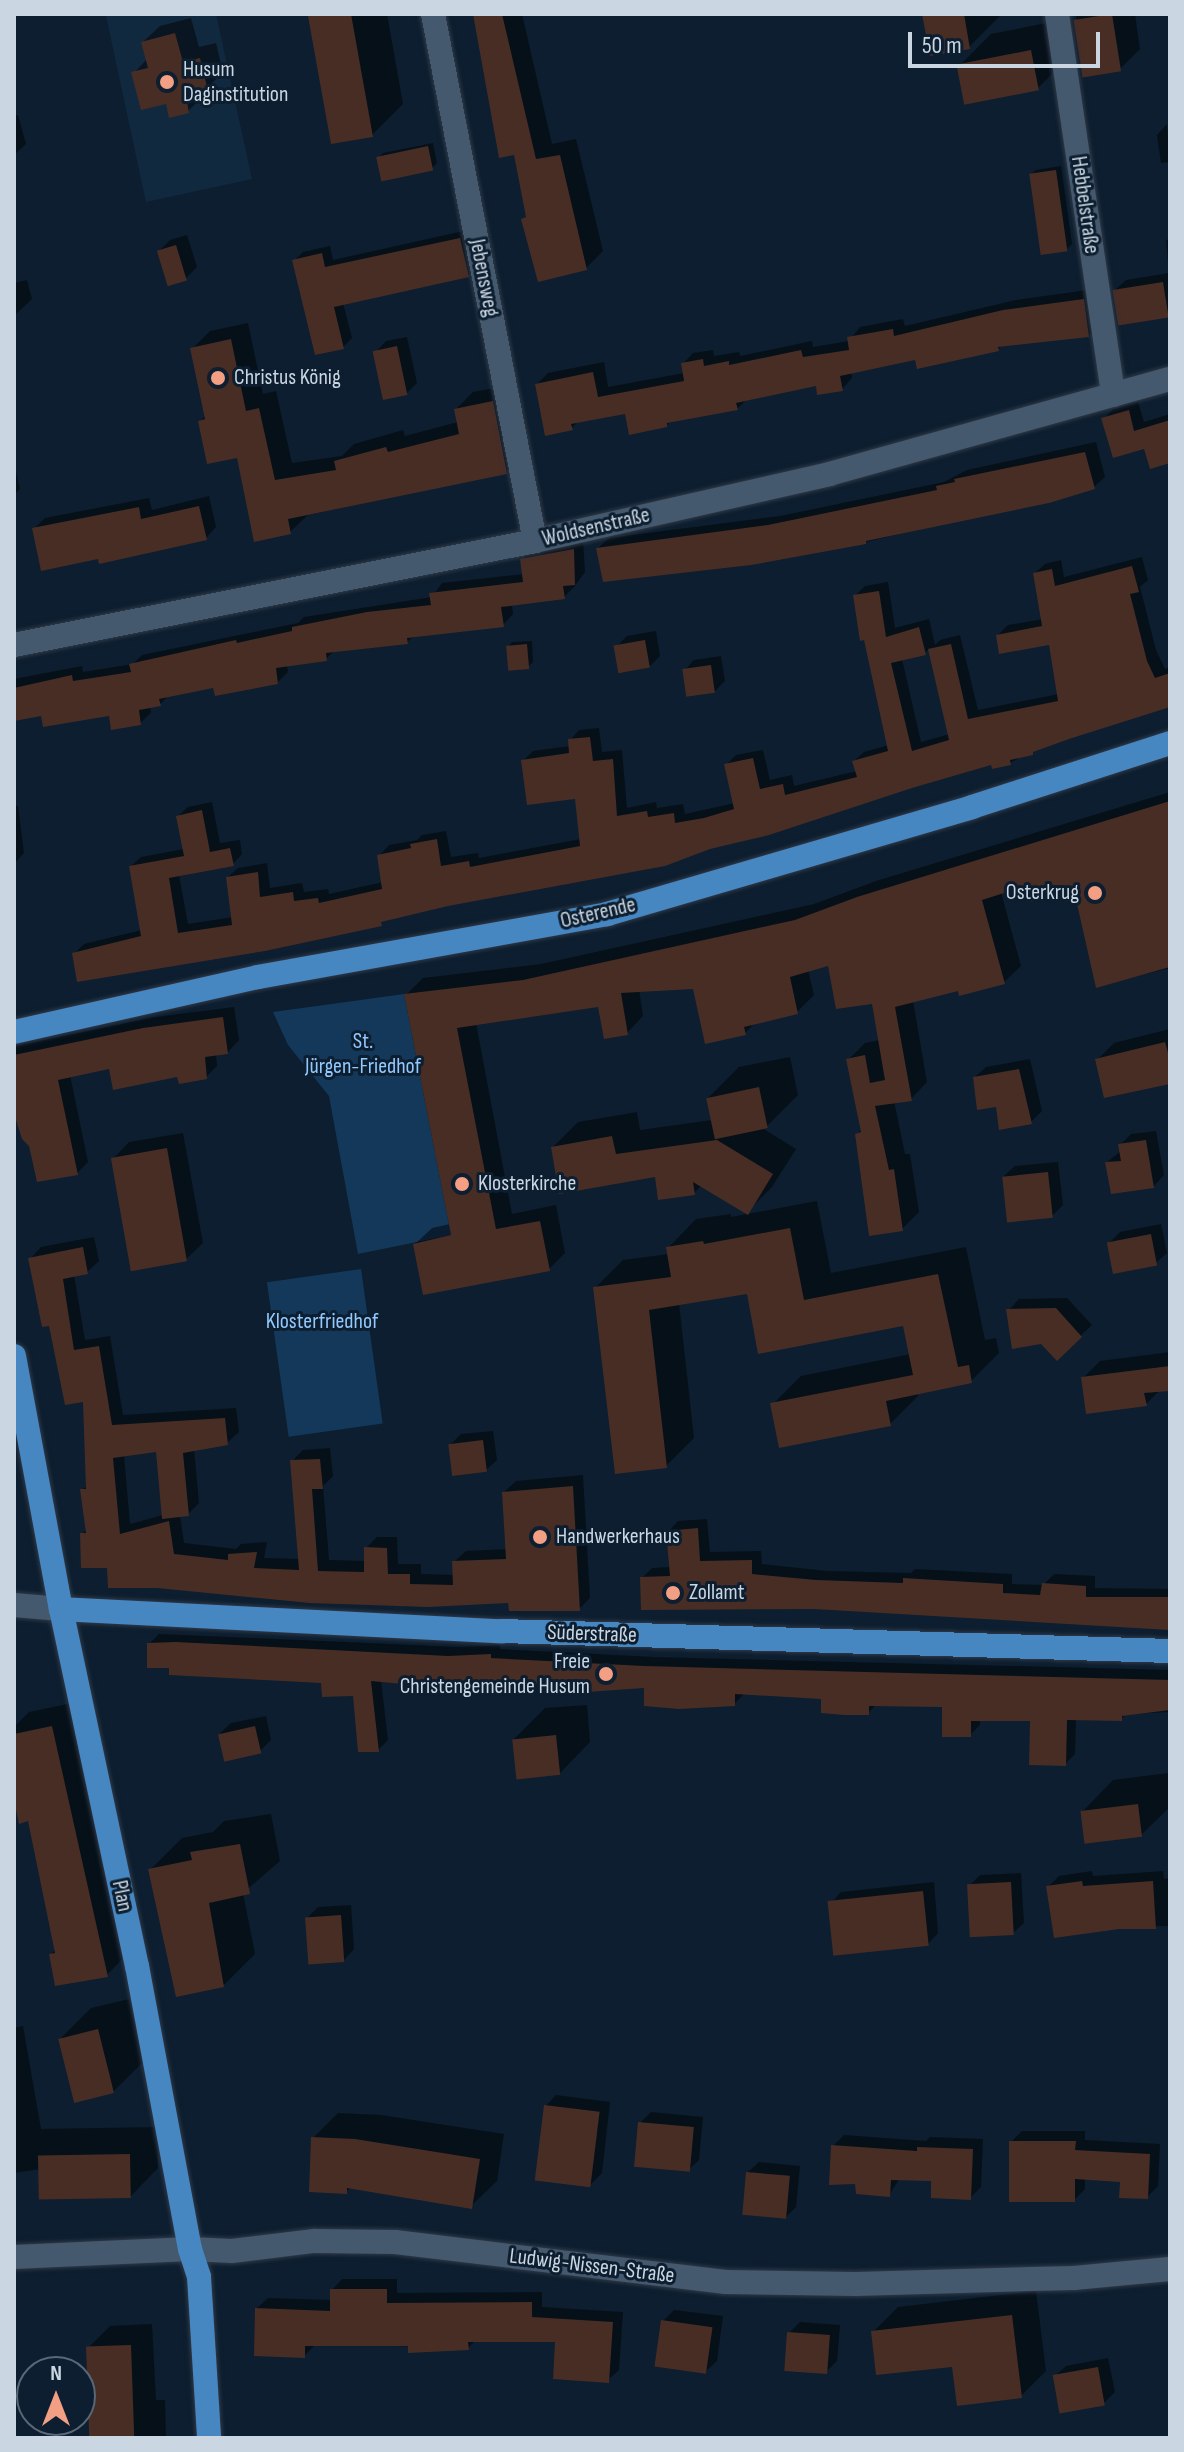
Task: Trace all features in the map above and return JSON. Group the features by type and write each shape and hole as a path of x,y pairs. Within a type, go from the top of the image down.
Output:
{"main road":[{"name":"Osterende","path":"14,1032 258,977 607,914 972,807 1170,743"},
{"name":"Plan","path":"14,1356 20,1422 137,1966 201,2293 209,2438"},
{"name":"Süderstraße","path":"61,1609 501,1631 1170,1651"}],"street":[{"name":"Jebensweg","path":"433,14 535,541"},
{"name":"Hebbelstraße","path":"1057,14 1113,395"},
{"name":"Woldsenstraße","path":"14,645 535,541 829,474 1170,379"},
{"name":"Süderstraße","path":"14,1605 61,1609"},
{"name":"Ludwig-Nissen-Straße","path":"14,2257 190,2249 232,2251 314,2241 395,2242 726,2282 886,2283 1074,2278 1170,2269"}],"shaded area":[{"path":"216,14 252,179 146,202 106,16"}],"green space":[{"name":"St. Jürgen-Friedhof","path":"404,994 451,1235 358,1254 329,1096 288,1045 273,1012"},
{"name":"Klosterfriedhof","path":"361,1269 383,1423 289,1437 267,1282"}],"building":[{"path":"351,14 373,137 331,144 308,16"},
{"path":"473,14 502,14 536,159 560,155 587,270 538,282 521,219 526,217 514,155 499,158"},
{"path":"922,14 964,14 970,49 930,56"},
{"path":"1112,14 1121,71 1083,77 1073,20"},
{"path":"175,33 183,62 200,58 208,91 186,97 189,113 169,118 166,104 141,110 131,72 148,68 141,42"},
{"path":"1031,50 1039,90 964,105 956,65"},
{"path":"428,146 433,170 381,181 376,157"},
{"path":"1056,170 1067,251 1041,255 1029,174"},
{"path":"460,238 469,277 334,307 344,349 315,355 292,260 322,253 325,267"},
{"path":"176,245 187,280 168,286 157,251"},
{"path":"1163,282 1169,318 1118,326 1113,290"},
{"path":"1084,299 1089,337 998,347 999,351 917,369 915,360 840,376 843,391 817,395 816,386 736,403 738,410 667,423 667,427 629,435 625,414 571,424 573,430 545,436 535,384 593,372 598,397 684,381 681,363 703,359 704,366 729,361 729,365 801,350 803,357 849,350 847,337 893,329 894,336 1003,310"},
{"path":"231,339 246,411 259,408 275,480 336,470 334,461 386,447 388,452 459,434 454,409 493,401 507,474 288,519 291,534 254,542 237,458 207,464 198,421 205,419 190,348"},
{"path":"397,346 407,395 383,400 373,351"},
{"path":"1129,410 1134,431 1170,420 1170,463 1150,469 1144,449 1113,458 1101,418"},
{"path":"1085,452 1095,489 1049,503 866,541 866,544 751,565 603,582 596,548 768,525 937,490 936,486 955,482 954,479"},
{"path":"199,506 207,540 99,564 98,559 41,571 32,528 139,507 141,519"},
{"path":"574,549 575,585 563,586 565,599 501,607 504,627 407,638 408,644 326,653 327,661 276,668 278,684 215,696 213,688 159,699 161,706 139,710 141,725 111,730 109,716 43,727 41,716 14,721 14,688 72,675 73,681 131,672 129,664 292,631 292,627 367,612 431,605 429,593 523,582 520,559"},
{"path":"1132,566 1139,592 1130,594 1147,661 1155,678 1170,673 1170,707 1069,739 1033,752 1033,755 1010,760 1011,765 992,769 991,765 912,788 769,835 710,849 665,866 448,906 381,922 382,926 265,951 77,982 72,953 141,936 129,866 184,856 176,816 202,810 210,852 230,848 234,866 169,878 178,933 232,925 226,877 258,872 260,897 293,892 294,901 318,898 319,903 382,889 377,855 411,848 410,844 437,839 441,866 469,861 470,867 580,846 575,799 527,805 521,760 569,753 568,739 590,737 593,761 613,759 617,816 647,811 648,817 674,813 675,823 704,818 734,809 724,764 753,758 760,789 783,784 785,795 857,777 852,761 888,751 864,640 860,641 853,595 879,591 886,637 919,627 926,655 891,663 912,751 949,740 928,649 951,644 968,719 1058,701 1049,645 999,654 996,635 1042,626 1033,573 1052,569 1055,586"},
{"path":"645,640 650,668 618,673 613,646"},
{"path":"527,644 529,669 508,671 506,646"},
{"path":"711,665 715,693 686,697 682,669"},
{"path":"1170,801 1170,967 1096,988 1075,895 1063,899 1061,892 1031,902 1026,886 982,900 1005,984 959,996 958,991 895,1007 912,1101 875,1106 889,1170 894,1169 903,1231 869,1236 855,1134 861,1132 846,1059 865,1055 870,1083 885,1080 872,1004 836,1009 828,966 790,977 798,1014 744,1027 746,1035 705,1044 693,989 621,993 628,1035 604,1039 598,1007 457,1028 496,1229 540,1221 550,1271 423,1295 413,1244 451,1235 404,994 523,980 795,920 857,897"},
{"path":"223,1017 228,1054 205,1057 207,1079 179,1084 177,1077 113,1090 109,1069 58,1080 78,1175 37,1182 29,1146 22,1139 14,1114 14,1055 143,1028"},
{"path":"1165,1042 1170,1060 1170,1084 1104,1098 1095,1059"},
{"path":"1019,1069 1032,1124 999,1130 996,1107 977,1110 973,1077"},
{"path":"759,1087 768,1128 715,1139 706,1098"},
{"path":"612,1136 616,1154 717,1140 773,1174 748,1215 693,1182 695,1195 658,1200 655,1177 559,1194 551,1147"},
{"path":"1146,1140 1154,1188 1111,1194 1105,1162 1121,1161 1118,1144"},
{"path":"167,1148 187,1261 131,1271 111,1158"},
{"path":"1048,1172 1053,1218 1007,1223 1002,1177"},
{"path":"790,1228 804,1300 938,1274 958,1367 969,1365 972,1383 886,1401 891,1426 779,1448 770,1403 913,1375 903,1326 758,1354 747,1294 649,1310 667,1468 615,1474 593,1287 671,1277 666,1247 703,1241 704,1244"},
{"path":"1151,1234 1157,1265 1113,1274 1107,1243"},
{"path":"83,1247 88,1274 63,1279 74,1350 99,1346 112,1425 225,1418 228,1445 183,1453 189,1516 162,1519 156,1452 113,1458 120,1534 169,1521 174,1554 228,1560 228,1554 257,1552 254,1568 299,1570 290,1460 320,1459 323,1489 312,1489 318,1571 364,1572 364,1547 387,1548 388,1574 410,1574 410,1584 453,1585 452,1561 506,1559 502,1492 573,1486 580,1611 509,1611 508,1603 427,1607 309,1603 157,1588 108,1588 107,1568 81,1568 80,1533 86,1533 80,1489 86,1489 83,1402 65,1405 49,1326 42,1327 28,1258"},
{"path":"1056,1308 1082,1337 1057,1361 1041,1344 1012,1349 1006,1309"},
{"path":"1170,1366 1170,1391 1144,1393 1147,1406 1086,1414 1081,1377"},
{"path":"483,1440 487,1472 452,1476 448,1444"},
{"path":"698,1528 700,1561 752,1560 752,1574 816,1580 903,1583 903,1578 1003,1584 1003,1593 1040,1595 1042,1583 1086,1586 1086,1597 1170,1597 1170,1630 814,1609 641,1610 640,1577 670,1576 666,1531"},
{"path":"147,1643 448,1656 491,1654 491,1658 644,1666 1170,1680 1170,1710 1122,1716 1122,1721 1067,1720 1066,1766 1029,1765 1030,1721 971,1721 971,1737 942,1737 942,1707 869,1706 869,1715 844,1715 821,1713 821,1699 735,1694 735,1706 679,1709 644,1706 644,1688 587,1692 587,1683 434,1687 371,1681 379,1752 358,1752 353,1696 322,1697 321,1683 169,1675 169,1668 147,1668"},
{"path":"52,1726 108,1977 55,1986 49,1954 55,1953 28,1821 19,1824 14,1800 14,1734"},
{"path":"255,1726 261,1753 224,1762 218,1735"},
{"path":"556,1735 560,1775 516,1779 512,1740"},
{"path":"1138,1804 1142,1837 1084,1844 1080,1811"},
{"path":"240,1844 250,1894 209,1903 224,1987 176,1997 148,1869 192,1860 190,1852"},
{"path":"1082,1881 1083,1886 1153,1881 1156,1929 1119,1929 1054,1938 1046,1886"},
{"path":"1011,1882 1014,1935 970,1937 967,1884"},
{"path":"923,1891 929,1946 833,1956 828,1901"},
{"path":"341,1915 344,1962 308,1964 305,1918"},
{"path":"98,2029 114,2093 74,2103 58,2039"},
{"path":"544,2105 600,2112 590,2187 535,2180"},
{"path":"638,2122 694,2127 690,2172 634,2167"},
{"path":"311,2137 355,2139 480,2159 472,2209 347,2188 347,2194 309,2192"},
{"path":"1009,2141 1076,2141 1075,2150 1150,2154 1148,2199 1119,2198 1120,2182 1075,2179 1075,2202 1009,2202"},
{"path":"831,2145 917,2151 917,2147 973,2149 971,2200 931,2198 931,2181 891,2180 890,2197 856,2194 855,2184 829,2185"},
{"path":"130,2154 131,2198 39,2200 38,2156"},
{"path":"746,2172 790,2176 786,2219 742,2215"},
{"path":"330,2289 387,2289 387,2303 532,2302 532,2317 613,2322 609,2383 553,2379 555,2342 468,2342 469,2350 408,2353 408,2346 305,2346 305,2358 254,2356 255,2308 330,2311"},
{"path":"1012,2315 1022,2398 957,2406 952,2367 876,2375 871,2331"},
{"path":"661,2320 712,2327 706,2374 654,2367"},
{"path":"787,2332 830,2335 827,2374 784,2371"},
{"path":"131,2345 134,2438 89,2438 96,2436 96,2356 86,2356 86,2347"},
{"path":"1098,2367 1105,2405 1059,2413 1053,2375"}],"place":[{"name":"Husum Daginstitution","path":"167,82"},
{"name":"Christus König","path":"218,378"},
{"name":"Osterkrug","path":"1095,893"},
{"name":"Klosterkirche","path":"462,1184"},
{"name":"Handwerkerhaus","path":"540,1537"},
{"name":"Zollamt","path":"673,1593"},
{"name":"Freie Christengemeinde Husum","path":"606,1674"}]}
